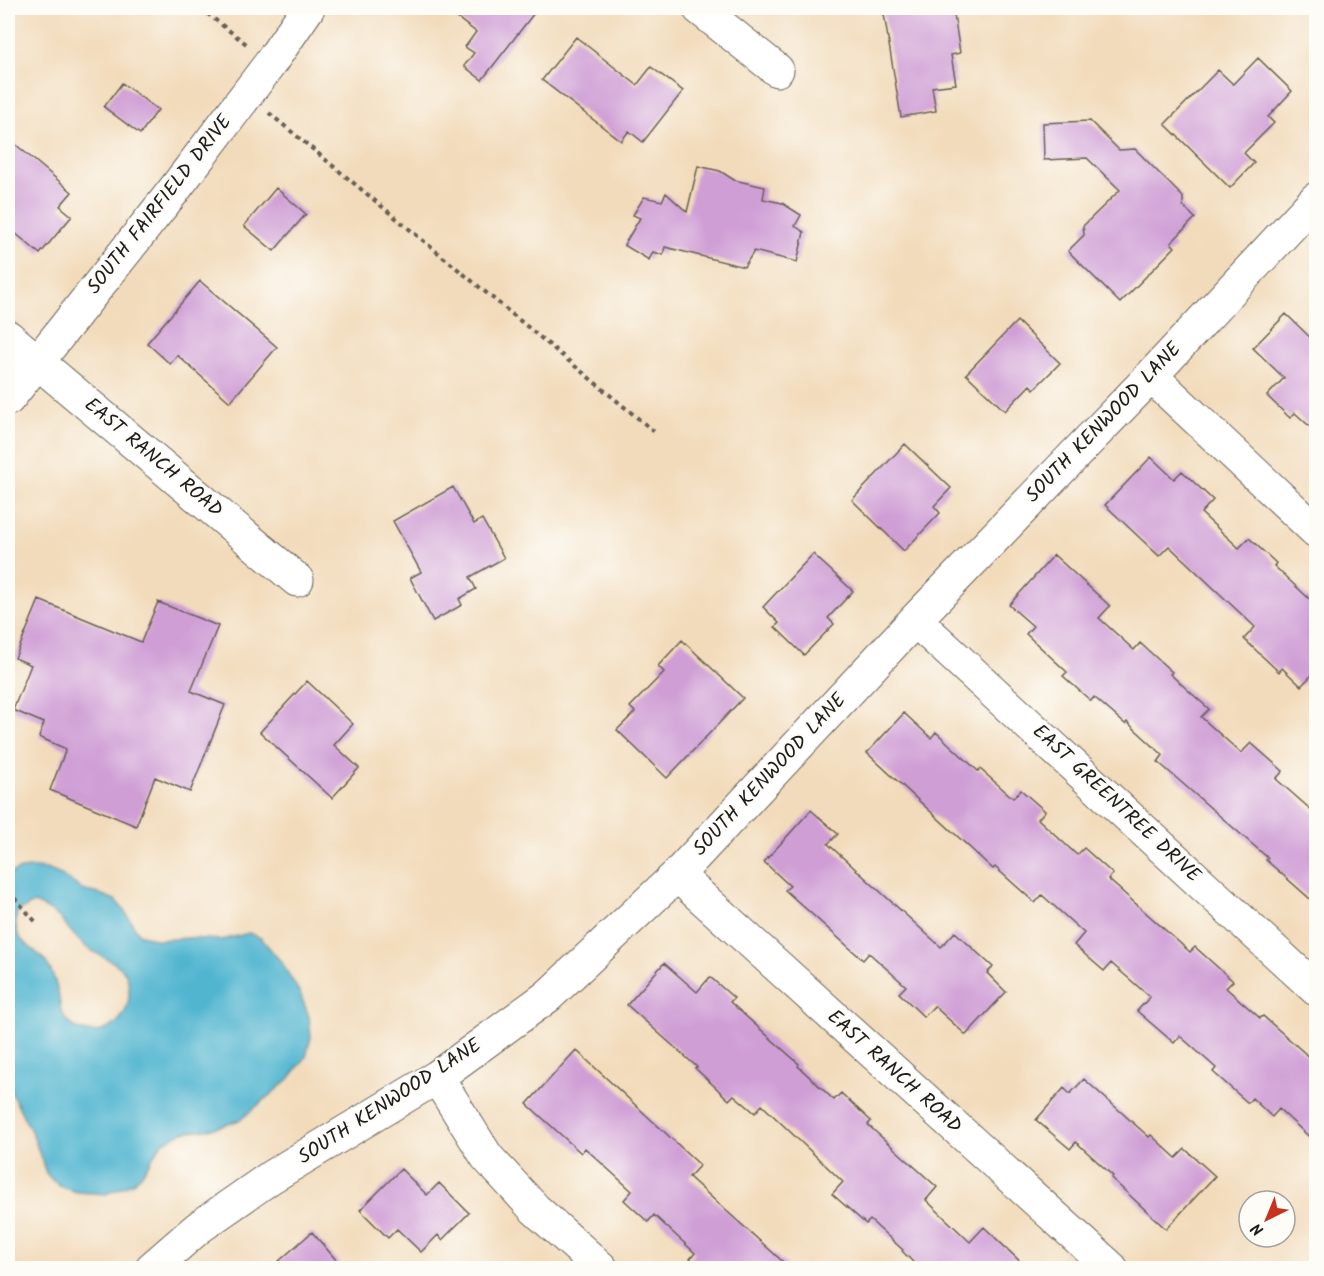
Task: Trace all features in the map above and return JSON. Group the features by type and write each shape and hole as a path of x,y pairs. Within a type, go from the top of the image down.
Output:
{"street":[{"name":"SOUTH FAIRFIELD DRIVE","path":"8,399 171,194 269,65 308,8"},
{"path":"699,8 777,70"},
{"name":"SOUTH KENWOOD LANE","path":"152,1269 198,1228 271,1177 437,1077 548,996 677,875 915,620 1151,376 1317,199"},
{"name":"EAST RANCH ROAD","path":"8,337 297,580"},
{"path":"1151,376 1317,531"},
{"name":"EAST GREENTREE DRIVE","path":"915,620 1317,989"},
{"name":"EAST RANCH ROAD","path":"677,875 1111,1269"},
{"path":"437,1077 487,1157 535,1209 601,1269"}],"path":[{"path":"200,8 238,35 269,65"},
{"path":"247,94 657,434"},
{"path":"8,891 36,922"}],"water":[{"path":"21,869 46,869 61,875 85,891 115,900 139,934 158,940 189,938 222,940 249,933 261,938 281,962 300,993 309,1017 311,1037 306,1057 289,1079 240,1120 215,1128 183,1132 162,1143 141,1175 132,1183 106,1194 77,1192 53,1181 46,1173 34,1137 8,1086 8,874","holes":["34,903 58,917 85,946 115,963 125,973 129,987 127,1006 122,1017 114,1025 104,1030 82,1031 72,1025 63,1015 49,967 17,932 17,912"]}],"building":[{"path":"444,8 538,8 482,80 464,66 474,53 465,47 476,32"},
{"path":"883,8 953,8 960,53 951,55 956,84 932,87 936,111 901,117"},
{"path":"576,37 637,85 651,67 683,91 643,142 629,131 621,141 542,80"},
{"path":"1258,58 1292,91 1268,117 1274,123 1244,153 1254,163 1230,188 1165,124 1218,70 1233,84"},
{"path":"122,83 158,110 140,134 104,107"},
{"path":"1090,121 1119,150 1135,149 1183,197 1183,206 1195,218 1171,243 1175,247 1120,303 1068,251 1084,235 1083,226 1120,190 1087,158 1044,160 1043,123"},
{"path":"8,138 72,192 60,206 72,216 40,254 8,227"},
{"path":"698,166 720,171 734,180 765,187 763,199 782,203 801,215 795,226 804,232 797,262 754,251 744,267 665,247 663,255 653,252 649,260 624,245 640,218 633,215 644,197 662,201 666,193 687,212"},
{"path":"276,188 306,214 274,251 244,226"},
{"path":"200,281 277,347 230,402 177,355 170,364 147,343"},
{"path":"1286,314 1317,344 1317,433 1295,413 1290,418 1267,396 1284,378 1253,348"},
{"path":"1017,321 1060,363 1034,389 1030,385 1005,411 966,374"},
{"path":"905,444 951,488 934,506 940,513 904,551 852,500"},
{"path":"1151,457 1174,479 1182,471 1213,500 1201,513 1239,548 1249,538 1276,563 1274,566 1317,606 1317,670 1301,686 1282,668 1279,672 1244,639 1255,627 1169,546 1159,556 1105,505"},
{"path":"453,487 474,524 482,519 504,558 470,577 476,589 459,599 462,605 433,621 410,578 421,572 393,521"},
{"path":"813,554 853,591 828,618 834,624 804,655 775,627 779,623 763,607"},
{"path":"1054,555 1110,606 1099,618 1134,650 1140,643 1172,672 1170,674 1209,709 1201,717 1241,753 1251,743 1283,771 1276,779 1317,815 1317,905 1266,860 1268,858 1158,762 1163,755 1127,722 1125,724 1094,697 1091,701 1063,676 1067,672 1026,634 1033,626 1009,605"},
{"path":"39,600 141,642 158,602 218,626 191,691 225,705 190,792 155,777 136,826 50,790 66,749 39,737 44,723 13,710 31,665 15,658"},
{"path":"682,640 743,698 667,778 617,730 635,712 630,707 664,672 658,666"},
{"path":"307,681 353,724 334,745 359,768 332,798 260,732"},
{"path":"904,713 931,738 936,732 978,771 980,769 1013,798 1021,790 1045,811 1038,819 1077,855 1084,848 1113,874 1108,879 1190,952 1195,947 1233,981 1226,988 1260,1018 1263,1016 1317,1064 1317,1144 1279,1109 1272,1117 1252,1098 1248,1103 1213,1072 1216,1068 1180,1036 1174,1043 1137,1011 1150,997 1111,963 1104,971 1074,945 1084,933 1042,895 1035,903 995,867 993,869 867,753"},
{"path":"811,810 838,834 828,844 941,947 955,932 993,967 987,973 1006,992 966,1035 934,1006 924,1017 899,993 906,986 869,953 863,960 785,890 790,886 764,862"},
{"path":"664,963 697,992 710,977 734,998 730,1002 799,1064 798,1066 834,1100 841,1093 871,1121 868,1125 937,1187 926,1200 970,1242 984,1227 1028,1269 920,1269 870,1220 866,1224 832,1194 843,1182 762,1105 755,1113 734,1095 729,1100 695,1068 697,1067 627,1005"},
{"path":"576,1050 700,1165 689,1177 791,1269 701,1269 690,1259 695,1253 654,1215 648,1222 624,1200 632,1191 585,1148 581,1153 527,1104"},
{"path":"1084,1079 1176,1158 1185,1149 1215,1176 1166,1229 1076,1142 1070,1149 1036,1120 1064,1088 1070,1094"},
{"path":"401,1169 427,1195 439,1183 469,1213 442,1240 438,1235 421,1252 397,1229 388,1238 360,1210"},
{"path":"312,1232 344,1269 270,1269"}]}
